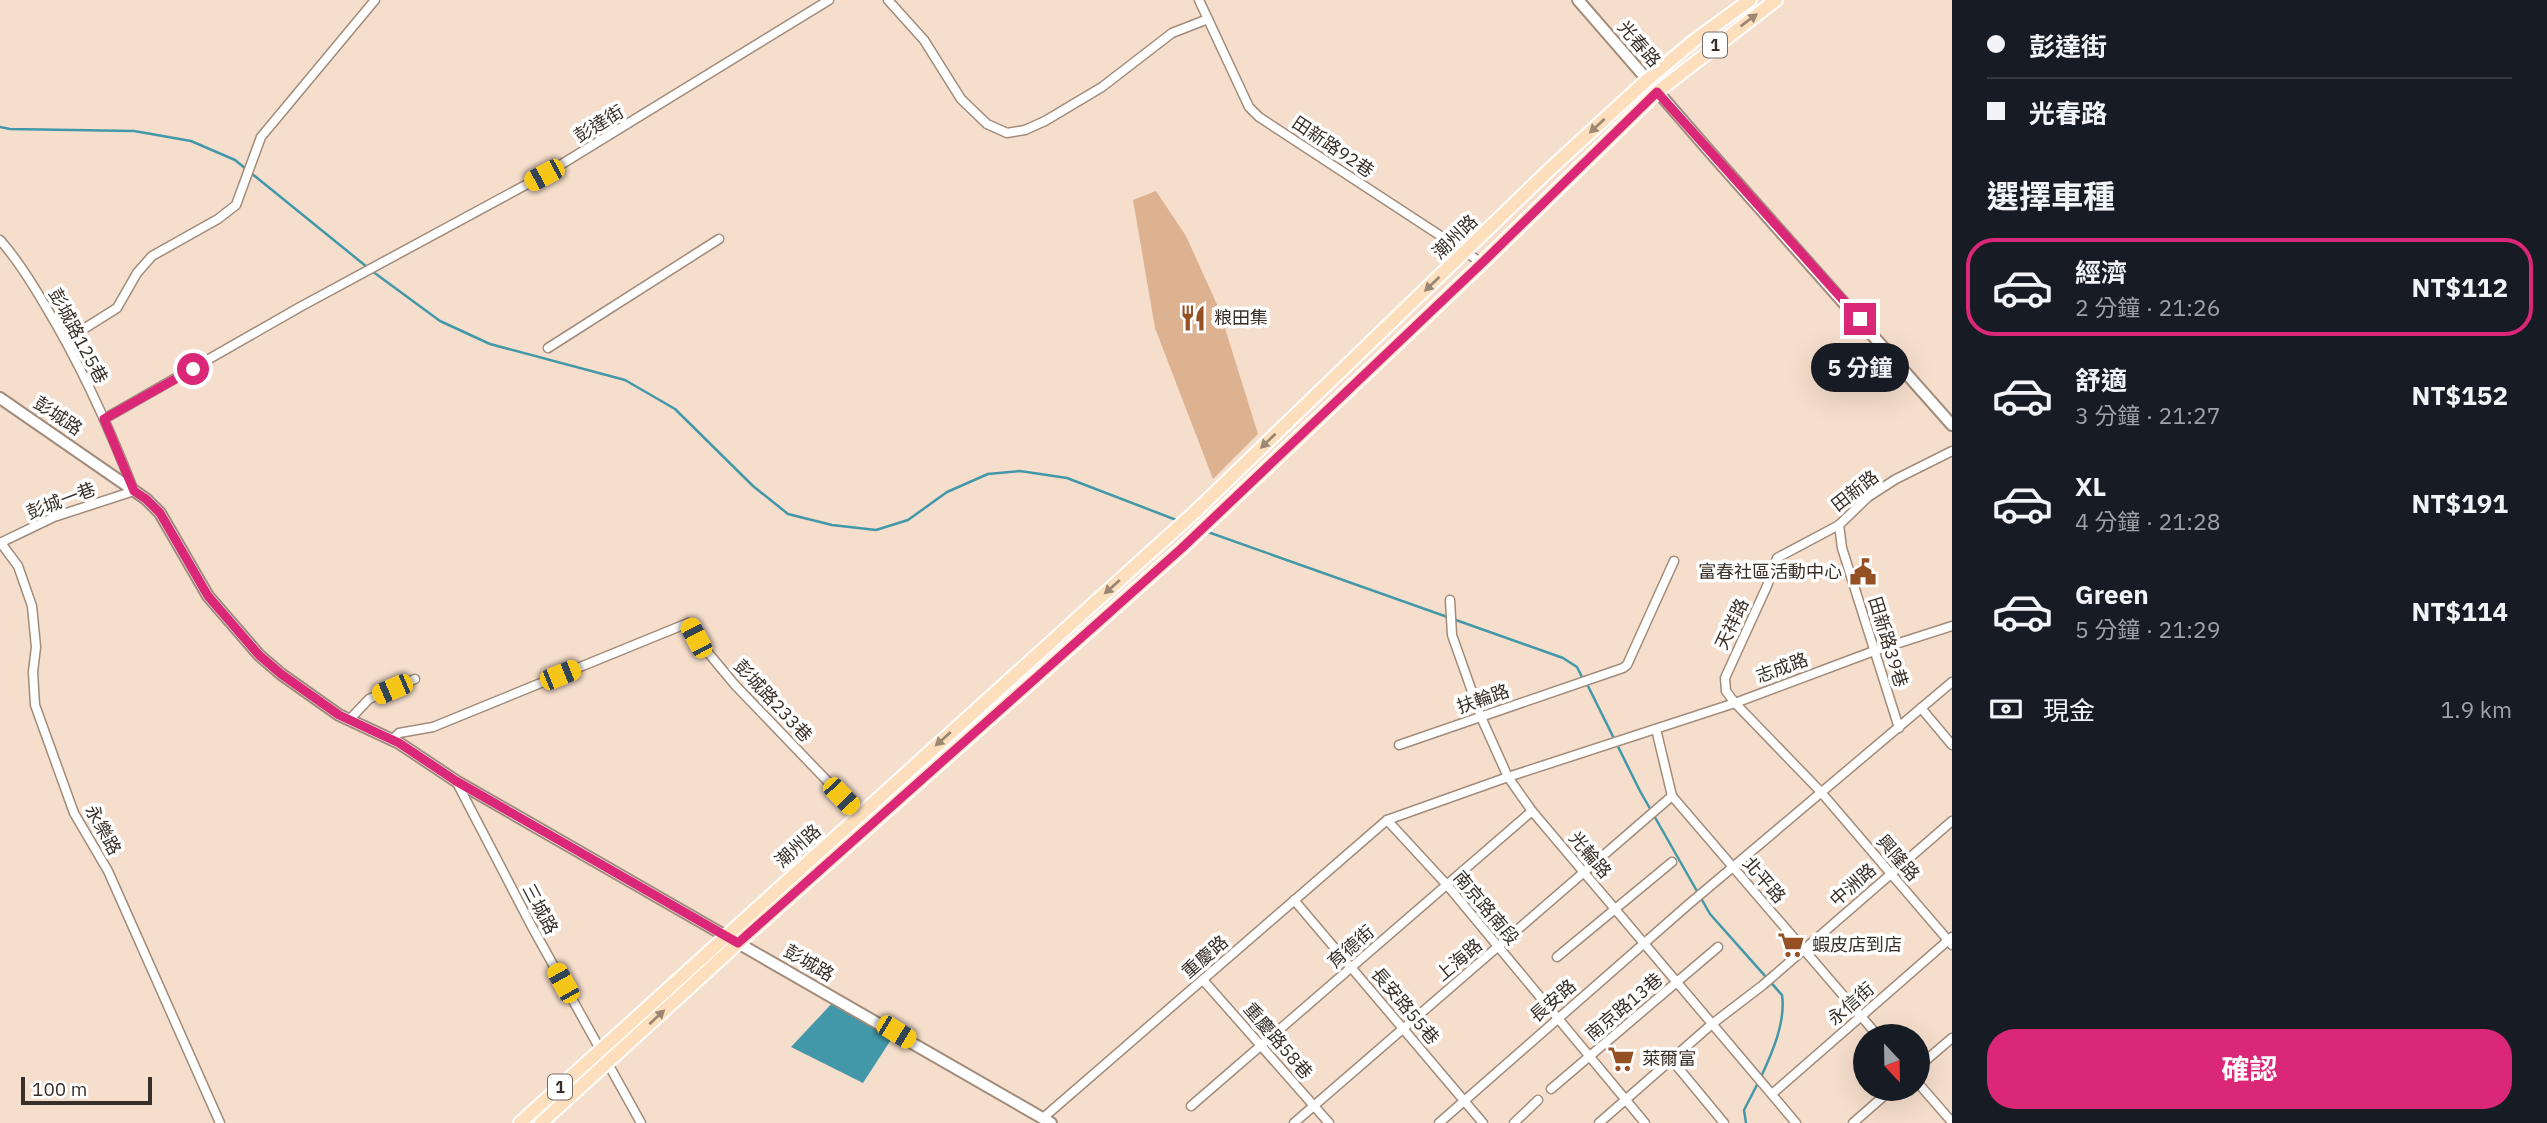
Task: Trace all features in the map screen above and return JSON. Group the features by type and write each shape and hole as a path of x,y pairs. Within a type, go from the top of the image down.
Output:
{"main road":[{"name":"潮州路","path":"541,1123 607,1063 859,814 1196,511 1548,171 1647,80 1695,40 1750,0"},
{"name":"潮州路","path":"520,1123 1182,548 1482,263 1657,92 1776,0"}],"street":[{"path":"69,346 82,330 117,307 137,273 152,256 231,211 240,197 261,137 376,0"},
{"name":"彭達街","path":"104,419 544,175 829,0"},
{"path":"888,0 924,40 961,99 987,124 1007,133 1025,130 1045,121 1102,87 1172,33 1208,19"},
{"name":"田新路92巷","path":"1199,0 1249,107 1259,117 1482,263"},
{"name":"光春路","path":"1578,0 1952,425"},
{"path":"548,348 719,239"},
{"name":"彭城路125巷","path":"0,240 30,280 69,346 134,491"},
{"name":"彭城路","path":"0,398 146,499 160,513 208,596 259,655 339,715 392,740 456,781 1047,1121"},
{"name":"田新路","path":"1777,558 1839,525 1868,497 1896,479 1952,451"},
{"name":"彭城一巷","path":"1,543 54,517 134,491"},
{"name":"田新路39巷","path":"1839,525 1842,548 1899,728"},
{"name":"永樂路","path":"1,543 18,566 33,606 36,647 33,672 35,705 74,813 108,871 220,1123"},
{"name":"天祥路","path":"1735,703 1726,691 1725,678 1777,558"},
{"name":"扶輪路","path":"1399,745 1627,665 1674,561"},
{"name":"光輪路","path":"1450,600 1452,631 1481,717 1508,777 1532,811 1770,1092"},
{"name":"彭城路233巷","path":"392,740 399,733 433,727 688,623 696,638 735,685 859,814"},
{"name":"志成路","path":"1508,777 1735,703 1874,651 1952,626"},
{"path":"350,719 369,699 415,679"},
{"path":"1732,868 1952,682"},
{"name":"興隆路","path":"1735,703 1820,791 1950,941"},
{"path":"1921,708 1952,745"},
{"name":"北平路","path":"1656,729 1672,796 1868,1024"},
{"path":"1387,820 1508,777"},
{"name":"三城路","path":"456,781 531,925 641,1123"},
{"name":"上海路","path":"1294,1123 1672,796"},
{"name":"育德街","path":"1191,1106 1532,811"},
{"name":"南京路南段","path":"1387,820 1447,885 1645,1123"},
{"name":"重慶路","path":"1047,1121 1203,980 1387,820"},
{"name":"中洲路","path":"1712,1024 1763,985 1952,821"},
{"path":"1557,957 1672,862"},
{"name":"長安路","path":"1439,1123 1732,868"},
{"name":"長安路55巷","path":"1294,900 1483,1123"},
{"name":"永信街","path":"1770,1092 1950,941"},
{"name":"南京路13巷","path":"1551,1089 1718,947"},
{"name":"重慶路58巷","path":"1203,980 1328,1123"},
{"path":"1599,1123 1712,1024"},
{"path":"1930,1057 1952,1038"},
{"path":"1671,1059 1724,1123"},
{"path":"1770,1092 1796,1123"},
{"path":"1930,1097 1952,1122"},
{"path":"1514,1123 1538,1100"},
{"path":"1853,1123 1878,1101"}],"shaded area":[{"path":"1156,191 1186,236 1219,309 1258,434 1213,479 1155,328 1133,200"}],"water":[{"path":"836,999 896,1032 863,1083 791,1047"}],"waterway":[{"path":"0,127 134,131 191,141 235,160 367,267"},
{"path":"372,271 440,321 490,344 625,380 675,409 753,486 788,514 832,525 876,530 908,520 947,492 988,474 1020,471 1067,478 1179,521"},
{"path":"1205,531 1563,658 1577,667 1583,679"},
{"path":"1587,684 1640,791 1710,914 1782,995 1780,1026 1761,1077"},
{"path":"1746,1123 1744,1110 1758,1083"}],"place":[{"name":"粮田集","path":"1193,318"},
{"name":"富春社區活動中心","path":"1863,572"},
{"name":"蝦皮店到店","path":"1791,945"},
{"name":"萊爾富","path":"1621,1059"}],"route":[{"path":"193,369 104,419 134,491 160,513 208,596 259,655 339,715 399,743 456,781 738,943 1182,548 1482,263 1657,92 1860,319"}]}
